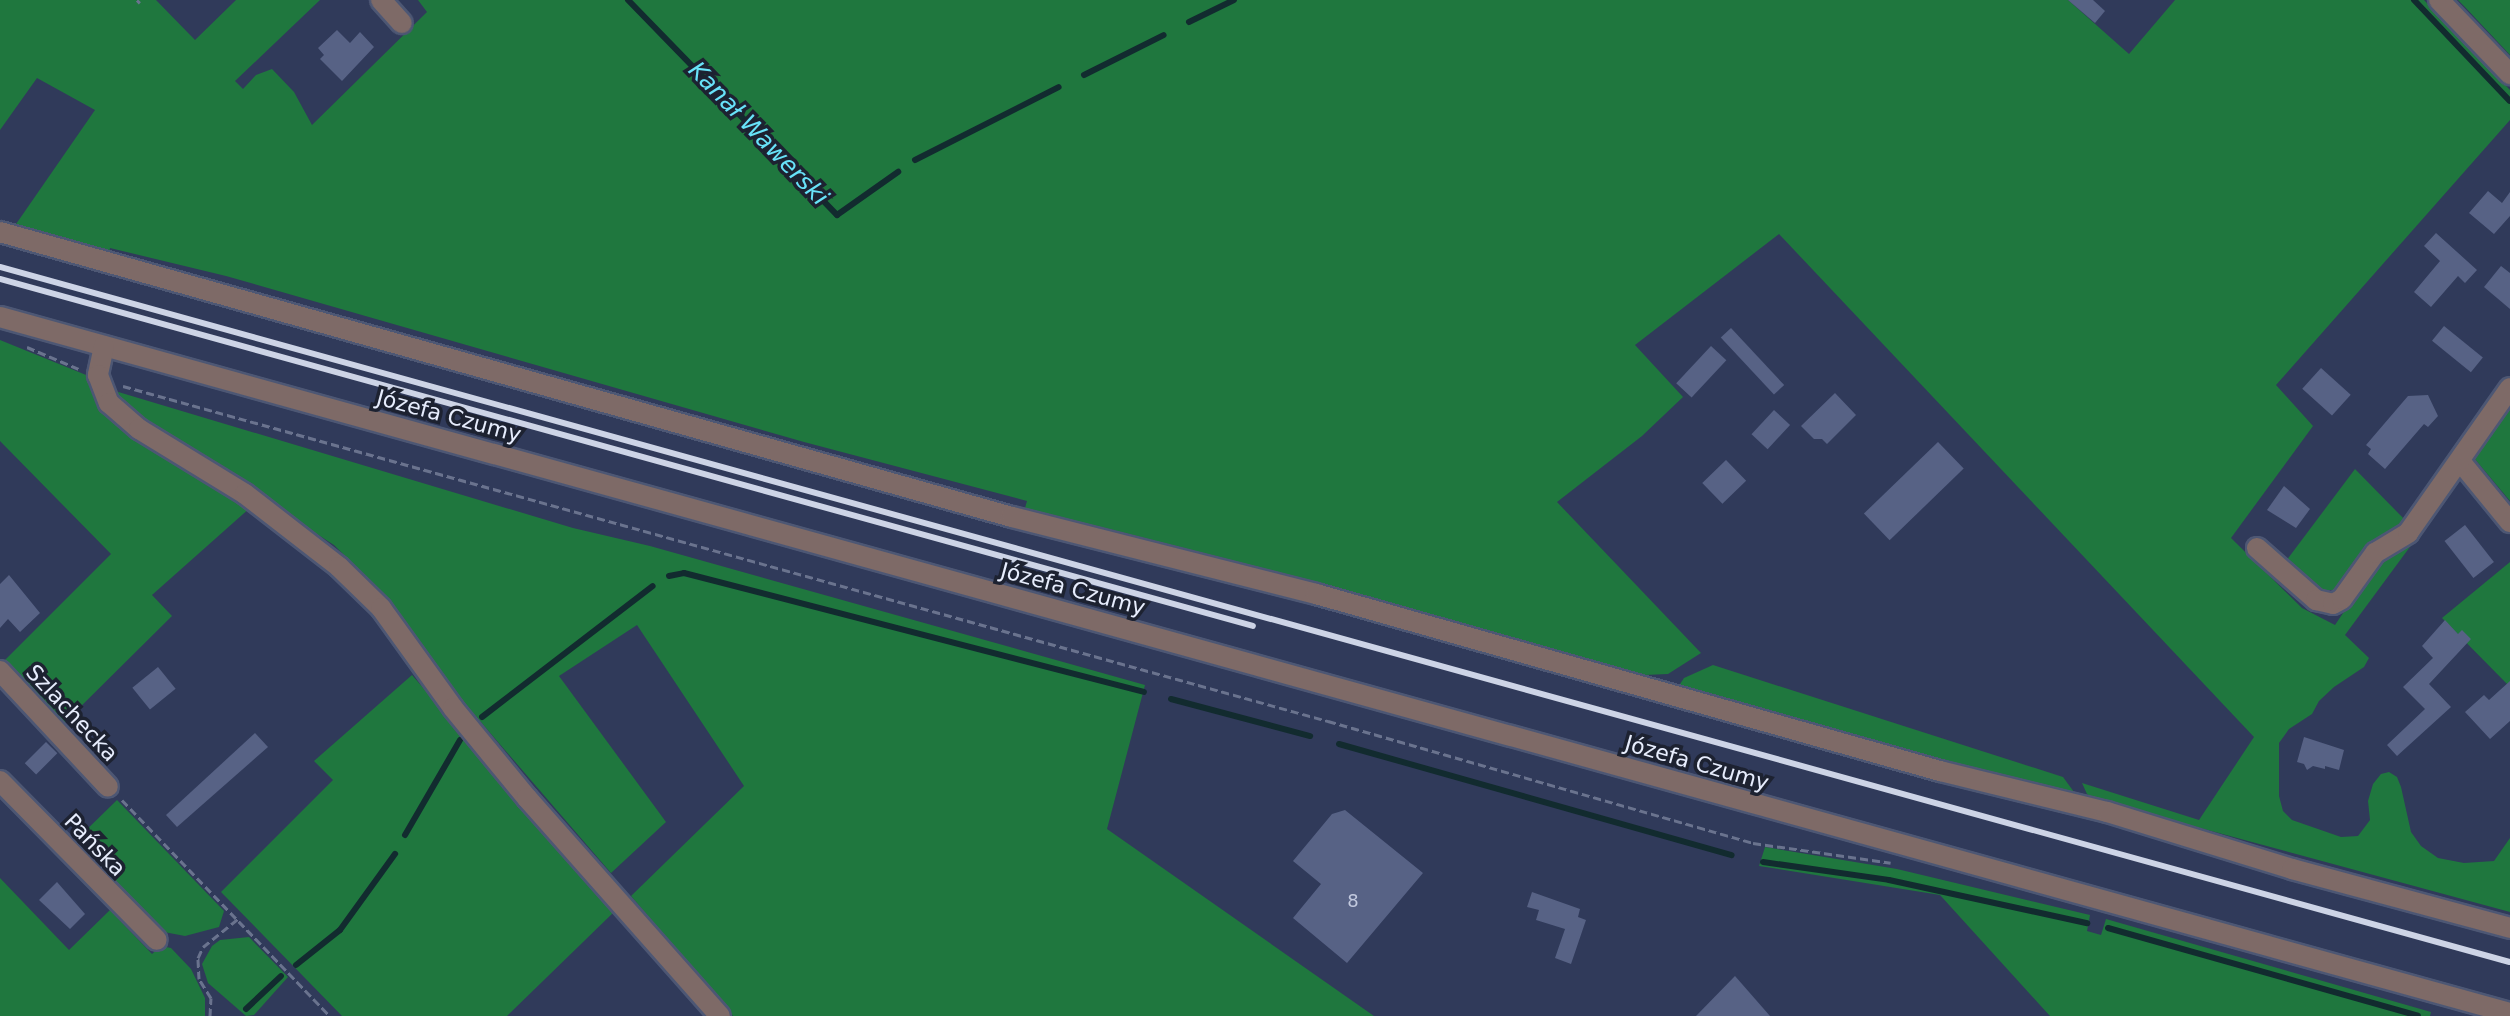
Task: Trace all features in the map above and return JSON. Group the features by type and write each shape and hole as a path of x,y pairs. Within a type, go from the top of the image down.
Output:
{"street":[{"path":"381,0 402,23"},
{"path":"2439,0 2510,74"},
{"path":"0,232 1012,517 1316,594 1940,771 2107,812 2292,869 2510,928"},
{"name":"Józefa Czumy","path":"0,317 2510,1013"},
{"path":"104,346 98,375 109,403 124,418 245,494 339,567 381,608 453,708 527,798 720,1016"},
{"path":"2257,548 2309,596 2325,604 2342,599 2375,553 2408,533 2510,388"},
{"path":"2460,461 2510,522"},
{"name":"Szlachecka","path":"0,671 108,787"},
{"name":"Pańska","path":"0,781 157,940"}],"path":[{"path":"14,341 117,385 1328,721 1753,843 1898,864"},
{"path":"108,787 239,918 330,1016"},
{"path":"210,1016 211,998 199,979 198,958 203,947 239,918"}],"green space":[{"path":"0,0 156,0 195,40 236,0 320,0 235,81 243,89 256,75 272,69 294,92 312,125 427,12 418,0 2068,0 2129,54 2175,0 2424,0 2510,90 2510,120 2276,385 2313,426 2231,538 2302,608 2335,625 2366,579 2423,518 2429,521 2345,635 2369,658 2364,667 2334,687 2319,701 2312,714 2289,729 2279,743 2279,796 2283,811 2292,820 2341,837 2358,836 2370,820 2368,801 2373,784 2381,774 2389,772 2397,777 2401,787 2411,832 2421,846 2438,858 2464,863 2494,861 2510,838 2510,912 2093,799 2087,794 2082,783 2199,820 2254,737 1779,234 1635,345 1683,397 1642,436 1557,502 1701,653 1668,674 1644,675 1540,649 1313,581 1105,528 1023,515 1027,501 804,442 226,276 110,248 108,258 14,227 95,110 37,78 0,130"},
{"path":"2458,0 2510,0 2510,55 2464,6"},
{"path":"0,340 91,377 95,396 103,407 251,507 152,595 172,616 59,728 0,665 111,554 0,441"},
{"path":"115,391 573,528 650,546 1145,685 1107,829 1374,1016 733,1016 631,896 744,786 637,625 559,676 666,822 611,873 454,691 389,600 334,545 133,416 116,398"},
{"path":"2510,403 2510,501 2473,457"},
{"path":"2355,469 2406,521 2373,546 2337,590 2315,590 2286,561"},
{"path":"2510,562 2510,687 2442,618"},
{"path":"1713,665 2063,777 2074,792 2073,796 1676,690 1684,678"},
{"path":"412,675 616,910 507,1016 342,1016 221,892 333,780 314,761"},
{"path":"117,800 224,911 219,927 185,936 164,932 75,841"},
{"path":"1765,847 1897,869 2090,915 2087,931 2101,935 2106,919 2431,1012 2430,1016 2050,1016 1940,895 1759,866"},
{"path":"0,878 69,950 110,910 152,954 161,946 171,948 191,969 205,998 205,1016 0,1016"},
{"path":"249,937 288,977 254,1015 246,1016 208,983 202,964 212,946 220,940"}],"building":[{"path":"2068,0 2093,0 2105,11 2095,23"},
{"path":"337,30 350,43 360,32 374,47 342,81 320,59 324,55 318,48"},
{"path":"2488,191 2502,203 2510,192 2510,216 2494,234 2469,213"},
{"path":"2436,233 2477,270 2465,283 2458,276 2431,307 2414,292 2440,261 2424,246"},
{"path":"2501,266 2510,273 2510,309 2484,287"},
{"path":"2444,326 2483,357 2471,372 2432,341"},
{"path":"1731,328 1784,385 1774,395 1721,338"},
{"path":"1711,346 1726,360 1692,398 1676,383"},
{"path":"2321,368 2351,395 2332,416 2302,389"},
{"path":"1835,393 1856,415 1827,444 1822,439 1814,439 1801,426"},
{"path":"2428,395 2438,416 2428,427 2424,424 2385,469 2368,454 2371,449 2366,445 2408,396"},
{"path":"1774,410 1790,425 1768,449 1751,434"},
{"path":"1938,442 1964,469 1890,540 1864,514"},
{"path":"1726,460 1746,481 1722,504 1702,483"},
{"path":"2284,486 2310,509 2296,528 2267,510"},
{"path":"2465,525 2494,562 2473,578 2445,541"},
{"path":"9,575 40,613 20,632 8,619 0,628 0,584"},
{"path":"2445,620 2458,634 2462,630 2471,639 2429,684 2451,707 2397,756 2387,745 2425,709 2403,687 2433,658 2422,646"},
{"path":"158,667 176,689 150,710 132,688"},
{"path":"2510,681 2510,721 2490,739 2465,712 2484,695 2489,700"},
{"path":"255,733 268,747 177,827 166,815"},
{"path":"2304,737 2344,750 2339,770 2313,766 2307,770 2304,764 2297,762"},
{"path":"46,742 57,753 36,775 25,763"},
{"path":"1345,810 1423,873 1347,963 1293,918 1321,884 1293,861 1332,814"},
{"path":"57,882 85,914 70,929 39,900"},
{"path":"1532,892 1580,909 1578,917 1586,920 1571,964 1555,958 1565,929 1536,920 1539,910 1527,907"},
{"path":"1735,976 1770,1016 1696,1016"}],"waterway":[{"name":"Kanał Wawerski","path":"628,0 837,215 898,172"},
{"name":"Kanał Wawerski","path":"1189,22 1234,0"},
{"name":"Kanał Wawerski","path":"2414,0 2510,101"},
{"name":"Kanał Wawerski","path":"1084,75 1164,35"},
{"name":"Kanał Wawerski","path":"915,160 1059,87"},
{"path":"669,576 684,573 1144,692"},
{"path":"482,717 653,586"},
{"path":"1171,699 1310,736"},
{"path":"405,835 460,740"},
{"path":"1339,744 1732,855"},
{"path":"296,965 340,930 395,854"},
{"path":"1763,862 1889,880 2087,923"},
{"path":"2108,928 2418,1016"},
{"path":"246,1009 281,976"}],"railway":[{"path":"0,267 2510,962"},
{"path":"0,279 1253,626"}]}
